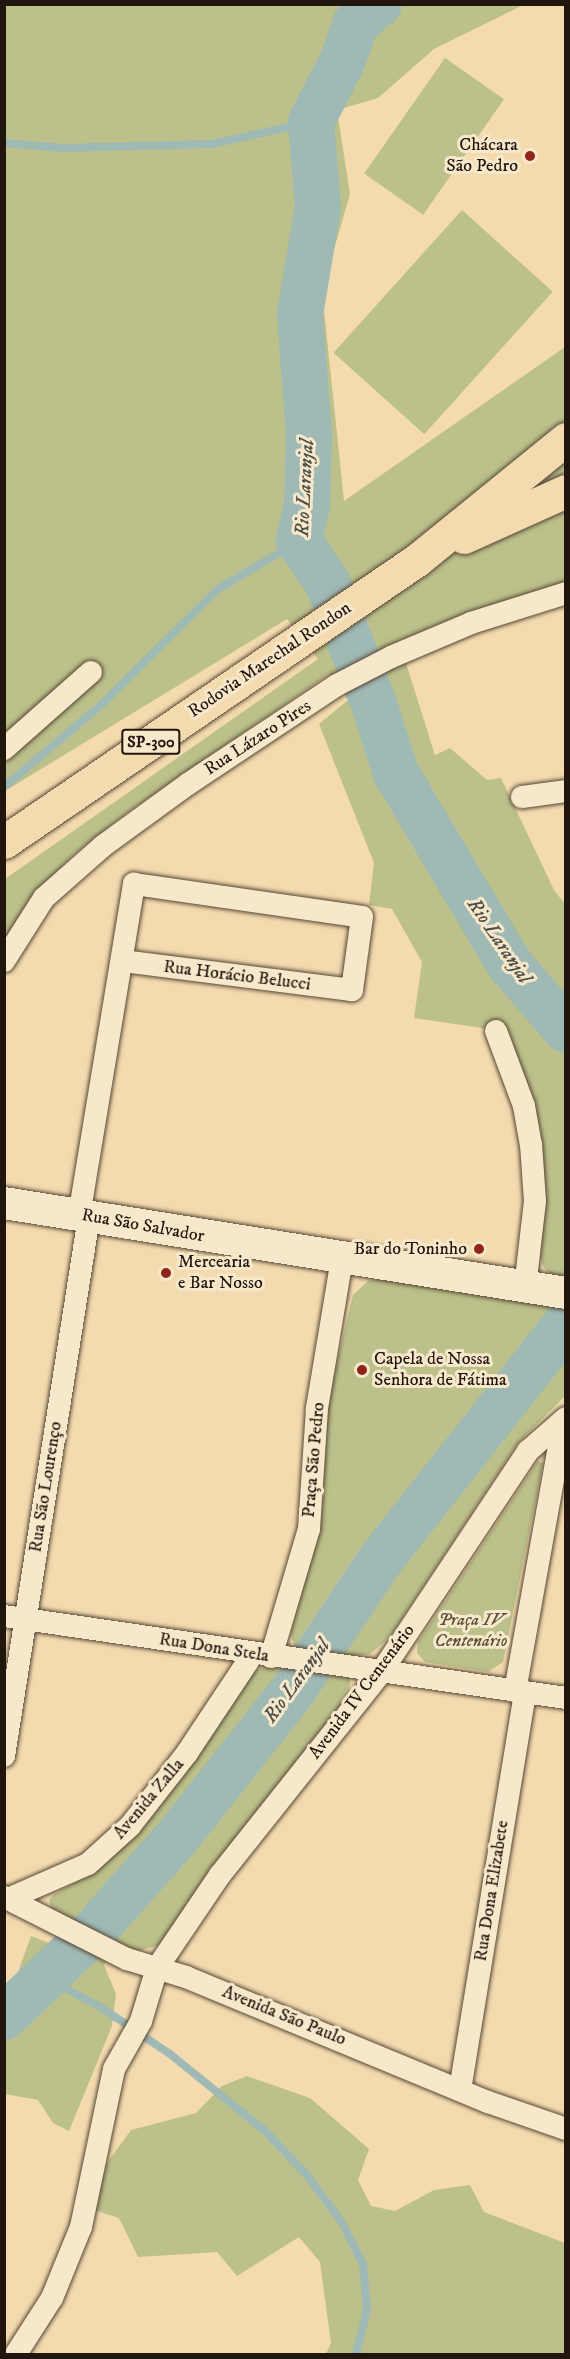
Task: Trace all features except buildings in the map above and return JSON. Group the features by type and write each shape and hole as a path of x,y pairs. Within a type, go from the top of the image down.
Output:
{"main road":[{"name":"Rodovia Marechal Rondon","path":"7,835 417,560 566,439"},
{"name":"Rodovia Marechal Rondon","path":"417,560 566,491"}],"street":[{"name":"Rua Lázaro Pires","path":"4,961 44,898 103,846 188,784 337,686 391,657 505,610 566,593"},
{"path":"4,749 91,672"},
{"path":"522,796 566,791"},
{"name":"Rua São Lourenço","path":"4,1756 15,1618 84,1217 134,884 362,917 352,990"},
{"name":"Rua Horácio Belucci","path":"122,961 352,990"},
{"path":"496,1031 524,1106 531,1144 535,1201 525,1287"},
{"name":"Rua São Salvador","path":"4,1203 342,1259 561,1292"},
{"name":"Praça São Pedro","path":"272,1657 309,1529 317,1408 342,1259"},
{"name":"Avenida IV Centenário","path":"16,2355 52,2298 81,2227 97,2168 108,2092 125,2044 141,2021 157,1968 220,1875 382,1671 528,1451 565,1419"},
{"name":"Rua Dona Elizabete","path":"460,2090 520,1692 565,1419"},
{"name":"Rua Dona Stela","path":"15,1618 566,1698"},
{"name":"Avenida Zalla","path":"6,1898 88,1864 130,1826 187,1753 272,1657"},
{"name":"Avenida São Paulo","path":"6,1898 111,1952 304,2023 460,2090 566,2129"}],"green space":[{"path":"5,5 523,5 434,49 378,98 337,110 350,194 322,291 344,501 565,347 565,582 465,613 399,641 435,755 450,748 487,780 501,778 554,890 565,904 565,1396 518,1443 389,1638 370,1654 352,1656 349,1696 160,1945 138,1951 115,1942 104,1965 116,1994 112,2026 69,2131 53,2123 38,2100 5,2094 5,1988 12,1989 31,1936 60,1947 72,1925 52,1912 49,1900 54,1894 85,1877 252,1672 267,1666 282,1669 296,1648 290,1635 316,1540 325,1412 353,1295 368,1281 384,1278 555,1278 544,1268 539,1254 543,1161 540,1128 509,1032 414,1018 422,962 392,909 369,905 374,863 319,724 348,700 329,674 125,814 72,856 44,884 5,939 5,879 318,659 287,619 5,791"},
{"path":"445,58 504,99 423,215 364,174"},
{"path":"462,210 553,292 424,434 334,353"},
{"name":"Praça IV Centenário","path":"538,1461 543,1463 503,1662 488,1672 425,1662 417,1653 418,1642"},
{"path":"247,2076 310,2098 369,2149 358,2180 371,2206 395,2211 434,2190 470,2185 484,2212 565,2243 565,2354 326,2354 331,2343 320,2262 299,2237 237,2276 217,2252 138,2257 119,2218 94,2210 107,2163 131,2130 196,2113 222,2086"}],"water":[{"path":"363,4 392,5 351,54 323,111 313,152 302,135 305,115 334,61 341,42 338,29"},
{"path":"325,248 311,318 309,435 297,388 295,255"}],"waterway":[{"name":"Rio Laranjal","path":"379,4 355,25 342,62 311,122 318,207 300,315 309,435 307,505 299,541 328,584 373,701 396,773 508,962 566,1030"},
{"path":"4,143 62,148 212,144 311,122"},
{"path":"4,787 100,706 217,590 299,541"},
{"name":"Rio Laranjal","path":"4,2017 92,1933 175,1840 292,1692 381,1559 566,1324"},
{"path":"44,1977 102,2008 170,2054 265,2131 306,2174 341,2221 363,2264 367,2310 356,2354"}],"place":[{"name":"Chácara São Pedro","path":"530,156"},
{"name":"Bar do Toninho","path":"479,1249"},
{"name":"Mercearia e Bar Nosso","path":"166,1273"},
{"name":"Capela de Nossa Senhora de Fátima","path":"362,1370"}]}
